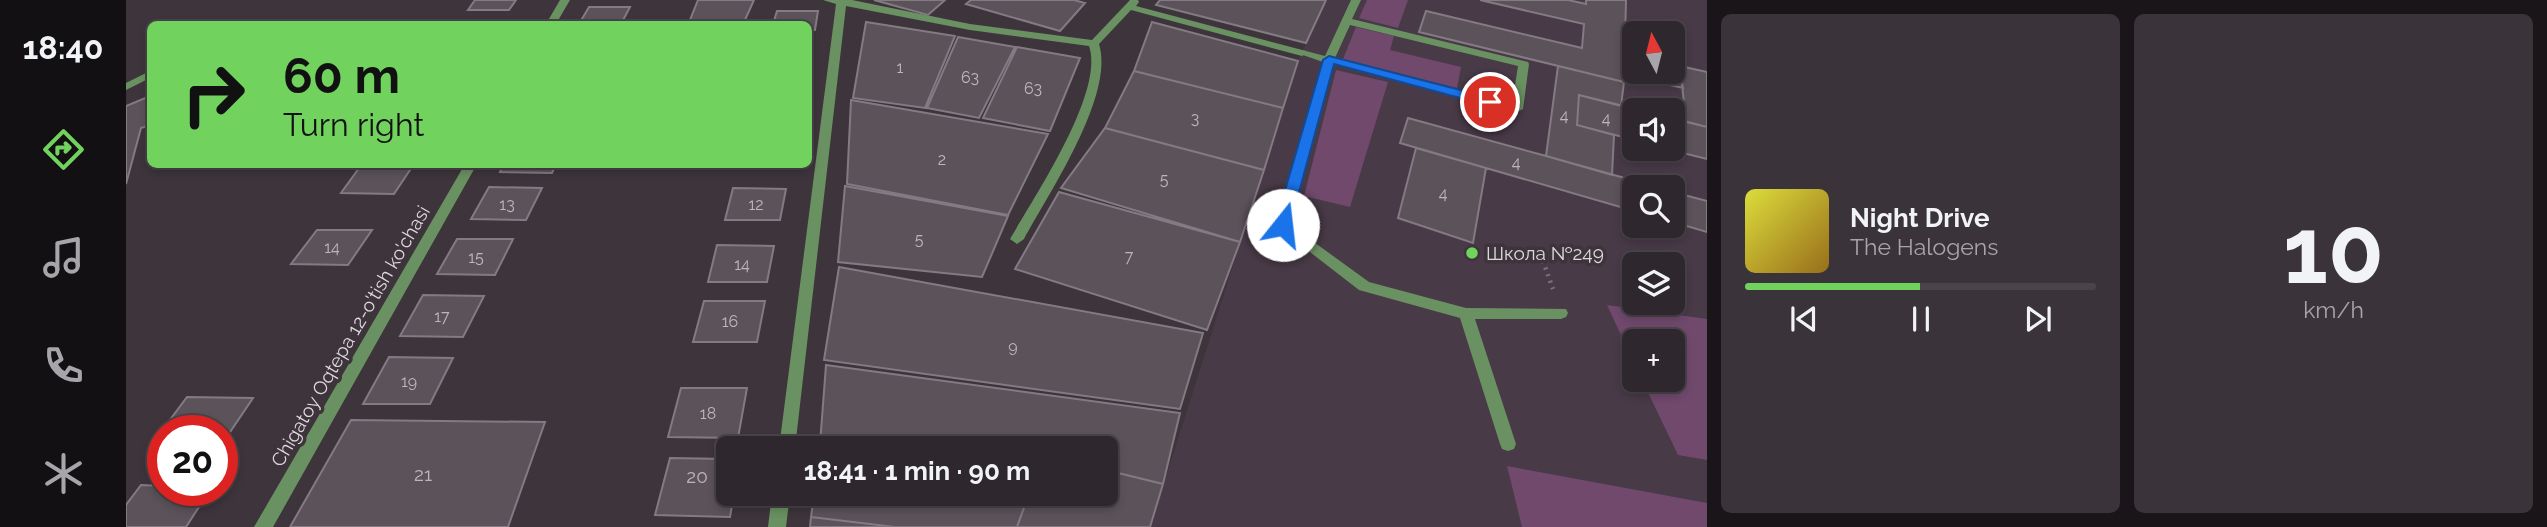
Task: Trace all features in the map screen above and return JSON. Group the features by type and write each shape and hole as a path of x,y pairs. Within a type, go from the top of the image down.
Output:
{"street":[{"path":"553,21 565,0"},
{"path":"1356,0 1329,60 1283,225 1364,286 1466,314 1561,313"},
{"path":"788,436 839,1 970,27 1094,43"},
{"path":"1094,43 1133,4 1329,60 1517,109 1524,64 1347,21"},
{"path":"1017,239 1076,132 1094,87 1098,57 1094,43"},
{"path":"126,87 147,76"},
{"name":"Chigatoy Oqtepa 12-o'tish ko'chasi","path":"263,527 469,168"},
{"path":"1466,314 1508,444"},
{"path":"777,527 780,506"}],"shaded area":[{"name":"Школа №249","path":"1326,0 1707,0 1707,527 1150,527 1298,61"},
{"path":"1367,0 1408,0 1398,28 1359,18"},
{"path":"1356,27 1394,36 1390,50 1461,67 1457,88 1343,59"},
{"path":"1336,70 1388,82 1350,207 1304,196"},
{"path":"1607,305 1622,307 1622,315 1678,315 1707,319 1707,460 1678,455 1648,392 1685,392 1685,329 1622,329 1622,337"},
{"path":"1507,466 1707,503 1707,527 1522,527"}],"building":[{"path":"475,0 516,0 509,10 468,10"},
{"path":"698,0 754,0 745,20 690,20"},
{"path":"874,0 945,0 928,15"},
{"path":"971,0 1074,0 1085,3 1060,31 966,4"},
{"path":"1160,0 1326,0 1306,43 1156,5"},
{"path":"1480,0 1568,0 1586,4 1586,0 1626,0 1625,21 1622,21 1622,82 1419,32 1426,11 1582,48 1584,24"},
{"path":"589,7 630,7 623,21 581,21"},
{"path":"777,11 818,11 815,30 812,30 812,21 774,21"},
{"path":"866,22 955,36 925,108 853,98"},
{"path":"1152,22 1298,61 1283,108 1134,71"},
{"path":"958,37 1015,47 979,118 927,108"},
{"path":"1017,47 1080,58 1050,131 983,118"},
{"path":"1558,66 1622,82 1621,106 1579,95 1577,125 1614,135 1612,175 1546,156"},
{"path":"1685,67 1707,72 1707,127 1686,122 1682,84 1685,84"},
{"path":"1134,71 1283,108 1264,170 1105,128"},
{"path":"1665,84 1682,84 1683,88"},
{"path":"1579,95 1622,106 1622,137 1577,125"},
{"path":"147,97 147,126 141,128 126,184 126,106"},
{"path":"851,100 1048,134 1008,215 847,184"},
{"path":"1408,118 1622,177 1622,208 1400,143"},
{"path":"1685,121 1707,127 1707,159 1685,154"},
{"path":"1105,128 1264,170 1240,242 1061,188"},
{"path":"1416,148 1486,168 1473,243 1398,218"},
{"path":"359,168 411,168 394,194 341,193"},
{"path":"502,168 554,168 552,173 500,172"},
{"path":"845,186 1008,216 982,277 838,262"},
{"path":"489,187 542,188 526,220 471,219"},
{"path":"733,188 786,189 780,220 725,220"},
{"path":"1059,192 1240,242 1207,330 1015,269"},
{"path":"1685,195 1707,201 1707,232 1685,226"},
{"path":"317,230 372,230 348,265 291,264"},
{"path":"457,239 513,239 495,275 437,274"},
{"path":"717,245 774,246 767,282 708,282"},
{"path":"839,267 1203,333 1180,409 824,360"},
{"path":"423,295 484,296 463,337 400,336"},
{"path":"704,301 765,301 757,342 693,342"},
{"path":"389,357 453,358 430,404 363,404"},
{"path":"826,365 1180,413 1163,484 1118,473 1118,436 821,436"},
{"path":"681,388 747,388 738,436 668,437"},
{"path":"187,397 253,398 238,420 238,415 174,415"},
{"path":"351,420 545,422 508,527 290,527"},
{"path":"670,458 716,459 716,506 732,506 730,517 655,515"},
{"path":"1118,473 1163,484 1150,527 1017,527 1025,506 1118,506"},
{"path":"141,485 147,485 147,506 200,506 186,527 126,527 126,505"},
{"path":"812,506 1025,506 1017,527 895,527 811,517"},
{"path":"811,517 895,527 810,527"}],"place":[{"name":"Школа №249","path":"1472,253"}],"route":[{"path":"1283,225 1329,60 1490,102"}]}
